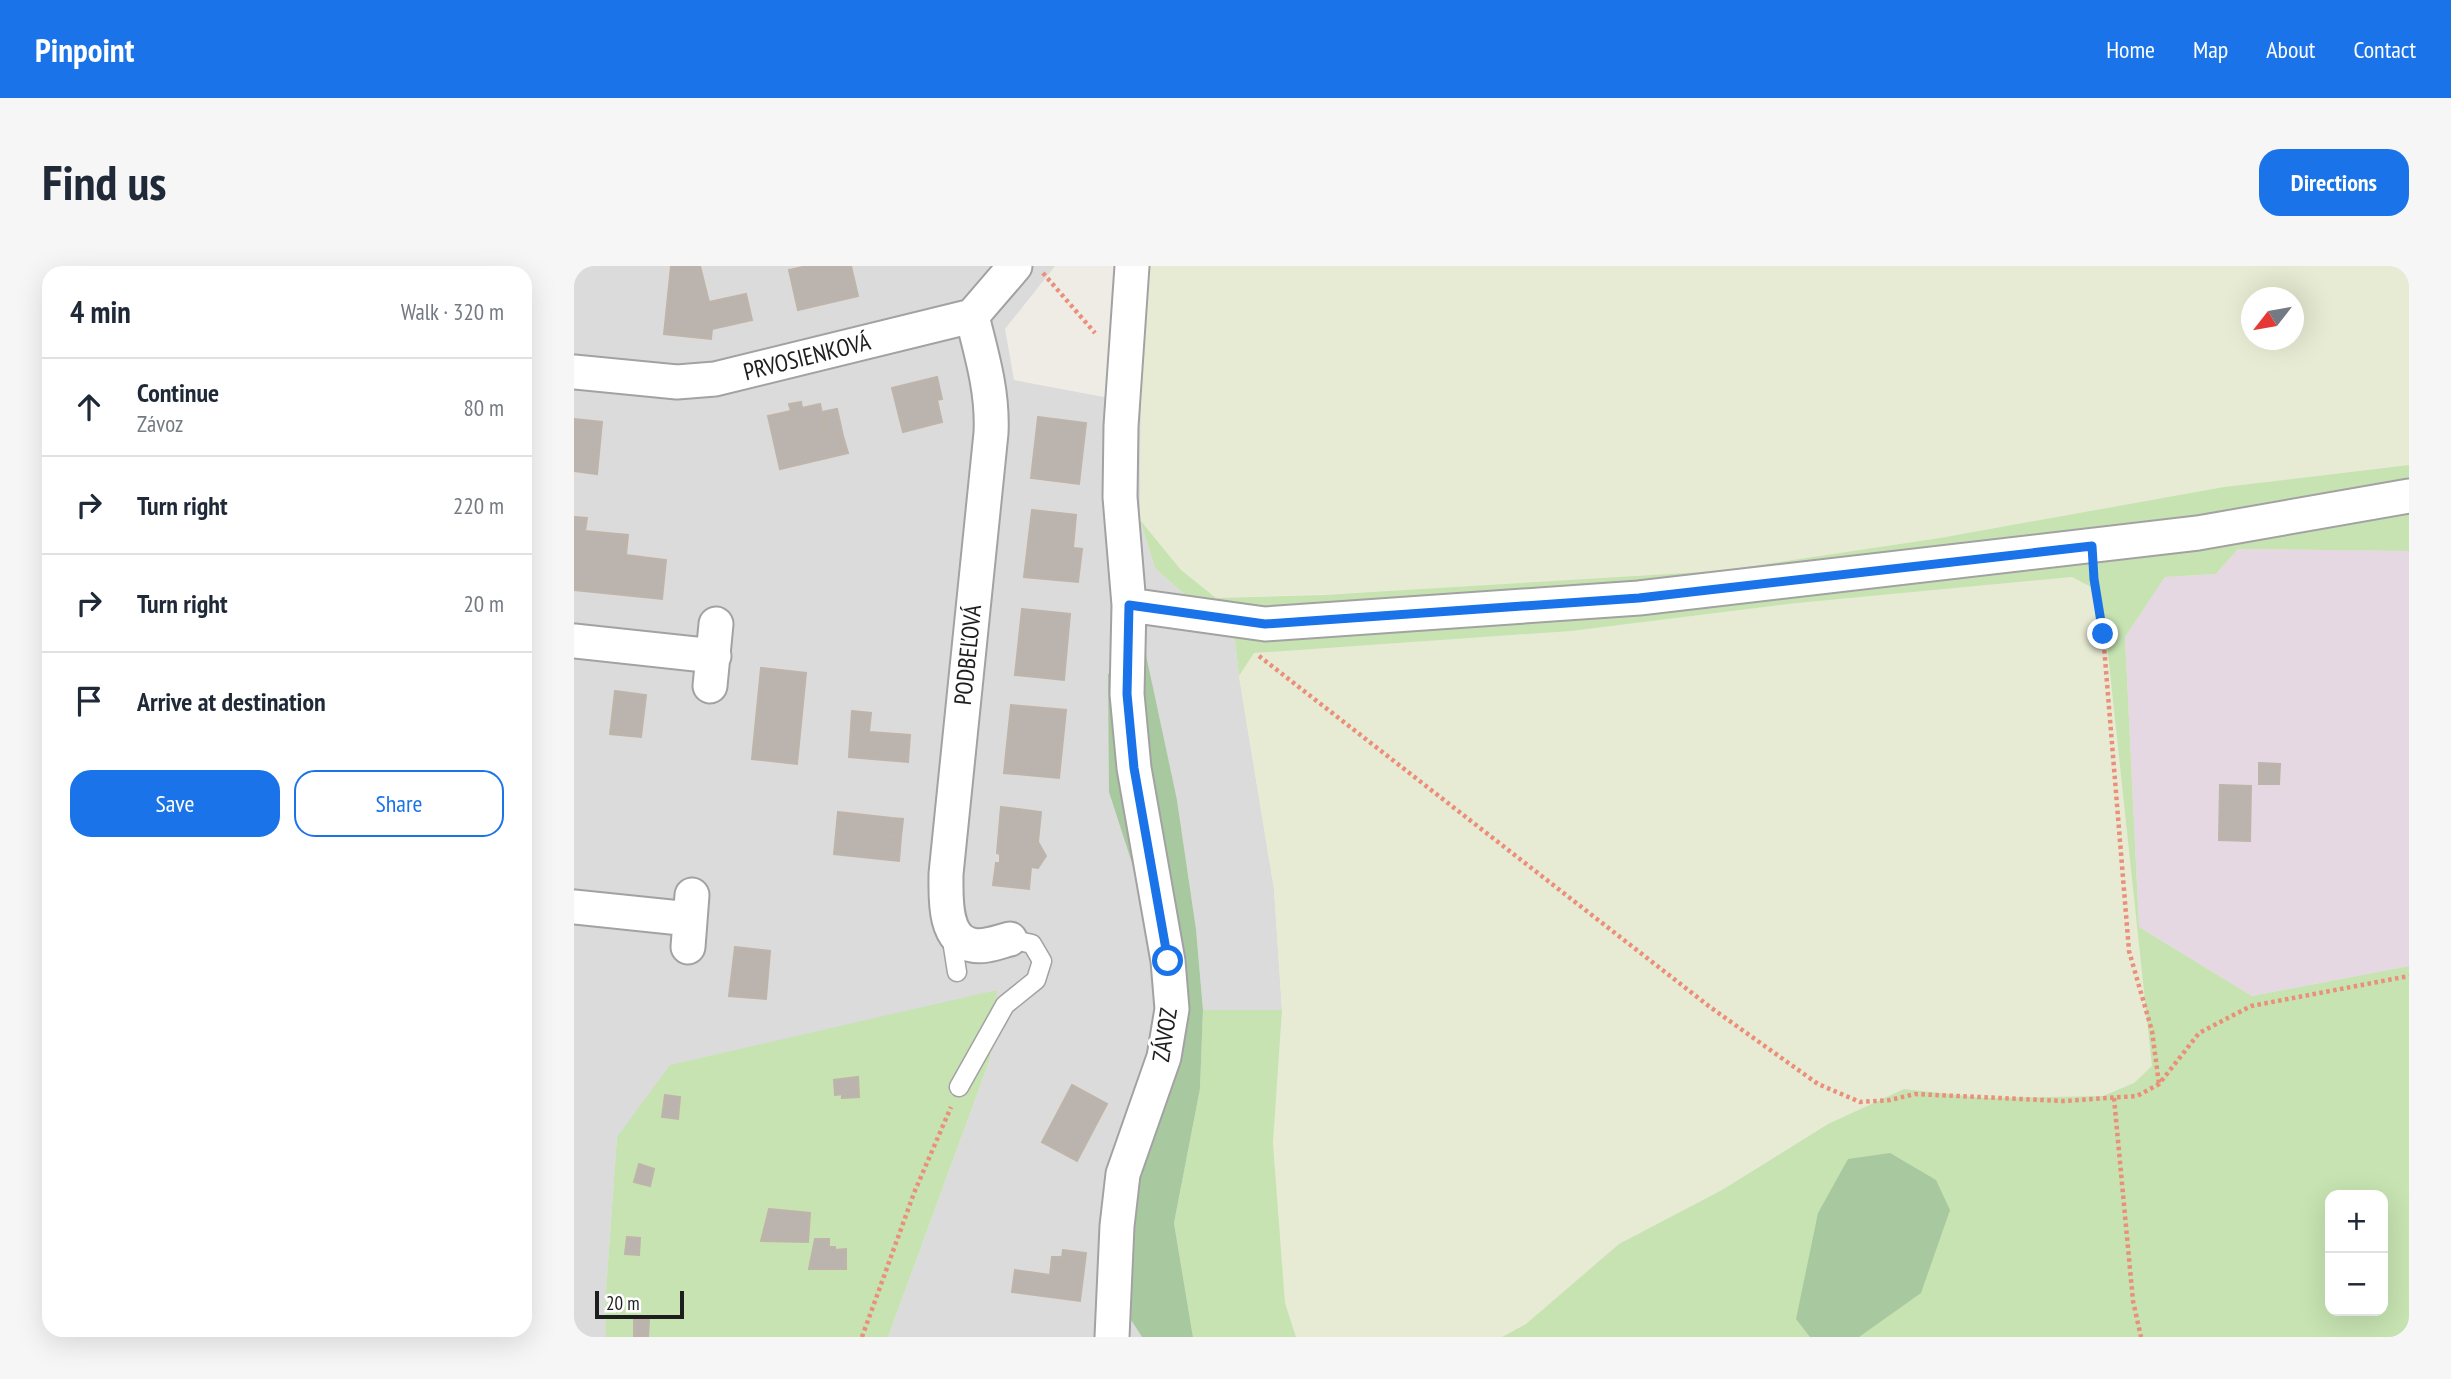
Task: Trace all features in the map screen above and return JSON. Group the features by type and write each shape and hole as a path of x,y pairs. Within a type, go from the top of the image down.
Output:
{"street":[{"name":"ZÁVOZ","path":"1112,1337 1117,1226 1123,1174 1164,1057 1172,1009 1168,961 1134,768 1127,694 1129,605 1120,497 1121,426 1132,266"},
{"path":"972,316 1027,267"},
{"name":"PRVOSIENKOVÁ","path":"574,372 677,382 715,379 972,316"},
{"name":"PODBEĽOVÁ","path":"951,926 946,901 946,874 992,408 990,386 972,316"},
{"path":"1129,605 1265,624 1639,598 2198,533 2409,496"},
{"path":"574,641 713,655"},
{"path":"574,907 690,920"},
{"path":"951,926 958,939 969,945 981,946 1010,939"}],"lane":[{"path":"951,926 957,972"},
{"path":"959,1087 1005,1005 1036,980 1042,961 1032,944 1010,939"}],"path":[{"path":"1027,267 1126,369"},
{"path":"2092,546 2094,579 2103,634 2129,951 2152,1031 2159,1084"},
{"path":"1222,618 1270,666 1710,1007 1818,1084 1860,1102 1890,1100 1915,1094 2063,1101 2137,1096 2159,1084 2199,1033 2252,1006 2409,976"},
{"path":"862,1337 914,1193 959,1087"},
{"path":"2115,1098 2133,1301 2141,1337"}],"shaded area":[{"path":"574,266 1055,266 1005,329 1014,380 1141,404 1140,520 1155,568 1235,640 1274,889 1282,1010 1203,1010 1196,929 1177,800 1165,965 1131,1320 1142,1337 888,1337 990,1059 996,990 617,1137 605,1305 606,1337 574,1337"},
{"path":"2238,549 2409,551 2409,966 2252,996 2139,927 2125,637 2165,577 2216,574"}],"green space":[{"path":"1151,266 2409,266 2409,465 2224,487 1940,538 1719,571 1454,589 1216,598 1181,570 1140,520 1141,404"},
{"path":"2409,465 2409,551 2238,549 2216,574 2165,577 2125,637 2139,927 2252,996 2409,966 2409,1337 1502,1337 1526,1324 1619,1244 1722,1190 1828,1124 1904,1089 1984,1098 2103,1096 2134,1083 2152,1066 2104,616 2093,588 2072,577 1797,603 1571,631 1254,653 1239,676 1235,640 1155,568 1140,520 1181,570 1216,598 1323,595 1719,571 1940,538 2224,487"},
{"path":"2072,577 2093,588 2104,616 2153,1066 2134,1083 2103,1096 1984,1098 1904,1089 1828,1124 1722,1190 1619,1244 1526,1324 1502,1337 1296,1337 1285,1303 1273,1143 1282,1010 1274,889 1239,676 1254,653 1571,631 1797,603"},
{"path":"1146,655 1177,800 1196,929 1203,1010 1200,1089 1174,1223 1193,1337 1142,1337 1131,1320 1133,1189 1165,965 1109,792 1108,674"},
{"path":"997,990 990,1059 888,1337 606,1337 605,1305 617,1137 670,1065"},
{"path":"1203,1010 1282,1010 1273,1143 1285,1303 1296,1337 1193,1337 1174,1223 1200,1089"},
{"path":"1890,1153 1936,1180 1950,1210 1921,1293 1859,1337 1810,1337 1796,1319 1818,1213 1848,1159"}],"building":[{"path":"671,266 700,266 709,302 746,294 752,320 712,329 711,339 664,334"},
{"path":"807,266 851,266 858,296 798,310 789,270"},
{"path":"937,377 942,399 937,400 942,422 903,432 892,388"},
{"path":"801,402 802,408 820,404 828,439 843,436 848,453 780,469 768,416 791,411 789,404"},
{"path":"837,409 843,436 828,439 822,412"},
{"path":"1038,417 1086,423 1079,484 1031,478"},
{"path":"574,419 602,422 597,474 574,471"},
{"path":"1032,510 1076,515 1073,548 1082,549 1078,582 1024,577"},
{"path":"574,517 587,518 585,531 628,535 626,555 666,560 662,599 574,590"},
{"path":"1022,609 1070,614 1064,680 1015,675"},
{"path":"761,668 806,673 797,764 752,759"},
{"path":"615,691 646,695 641,737 610,734"},
{"path":"1011,705 1066,710 1059,778 1004,773"},
{"path":"852,711 871,713 869,732 910,735 908,762 849,757"},
{"path":"2259,763 2280,764 2279,784 2259,784"},
{"path":"2220,785 2251,786 2250,841 2219,840"},
{"path":"1001,807 1041,812 1038,842 1046,856 1038,868 1031,867 1029,889 993,885 996,863 1000,863 1000,854 997,853"},
{"path":"838,812 891,818 889,836 901,837 899,861 834,854"},
{"path":"891,818 903,819 901,837 889,836"},
{"path":"735,947 770,951 766,999 729,996"},
{"path":"858,1077 859,1097 842,1098 842,1094 835,1095 834,1080"},
{"path":"1072,1085 1107,1104 1077,1161 1042,1142"},
{"path":"665,1095 680,1097 678,1119 662,1117"},
{"path":"639,1164 654,1169 650,1186 634,1182"},
{"path":"769,1209 810,1213 808,1242 761,1241"},
{"path":"627,1237 640,1238 639,1255 625,1254"},
{"path":"815,1239 829,1239 829,1247 835,1247 835,1250 846,1249 846,1269 809,1269"},
{"path":"1063,1250 1086,1253 1080,1301 1012,1292 1015,1270 1050,1275 1052,1257 1062,1257"},
{"path":"634,1319 649,1320 648,1337 634,1337"}],"route":[{"path":"1168,961 1134,768 1127,694 1129,605 1265,624 1639,598 2092,546 2094,579 2103,634"}]}
